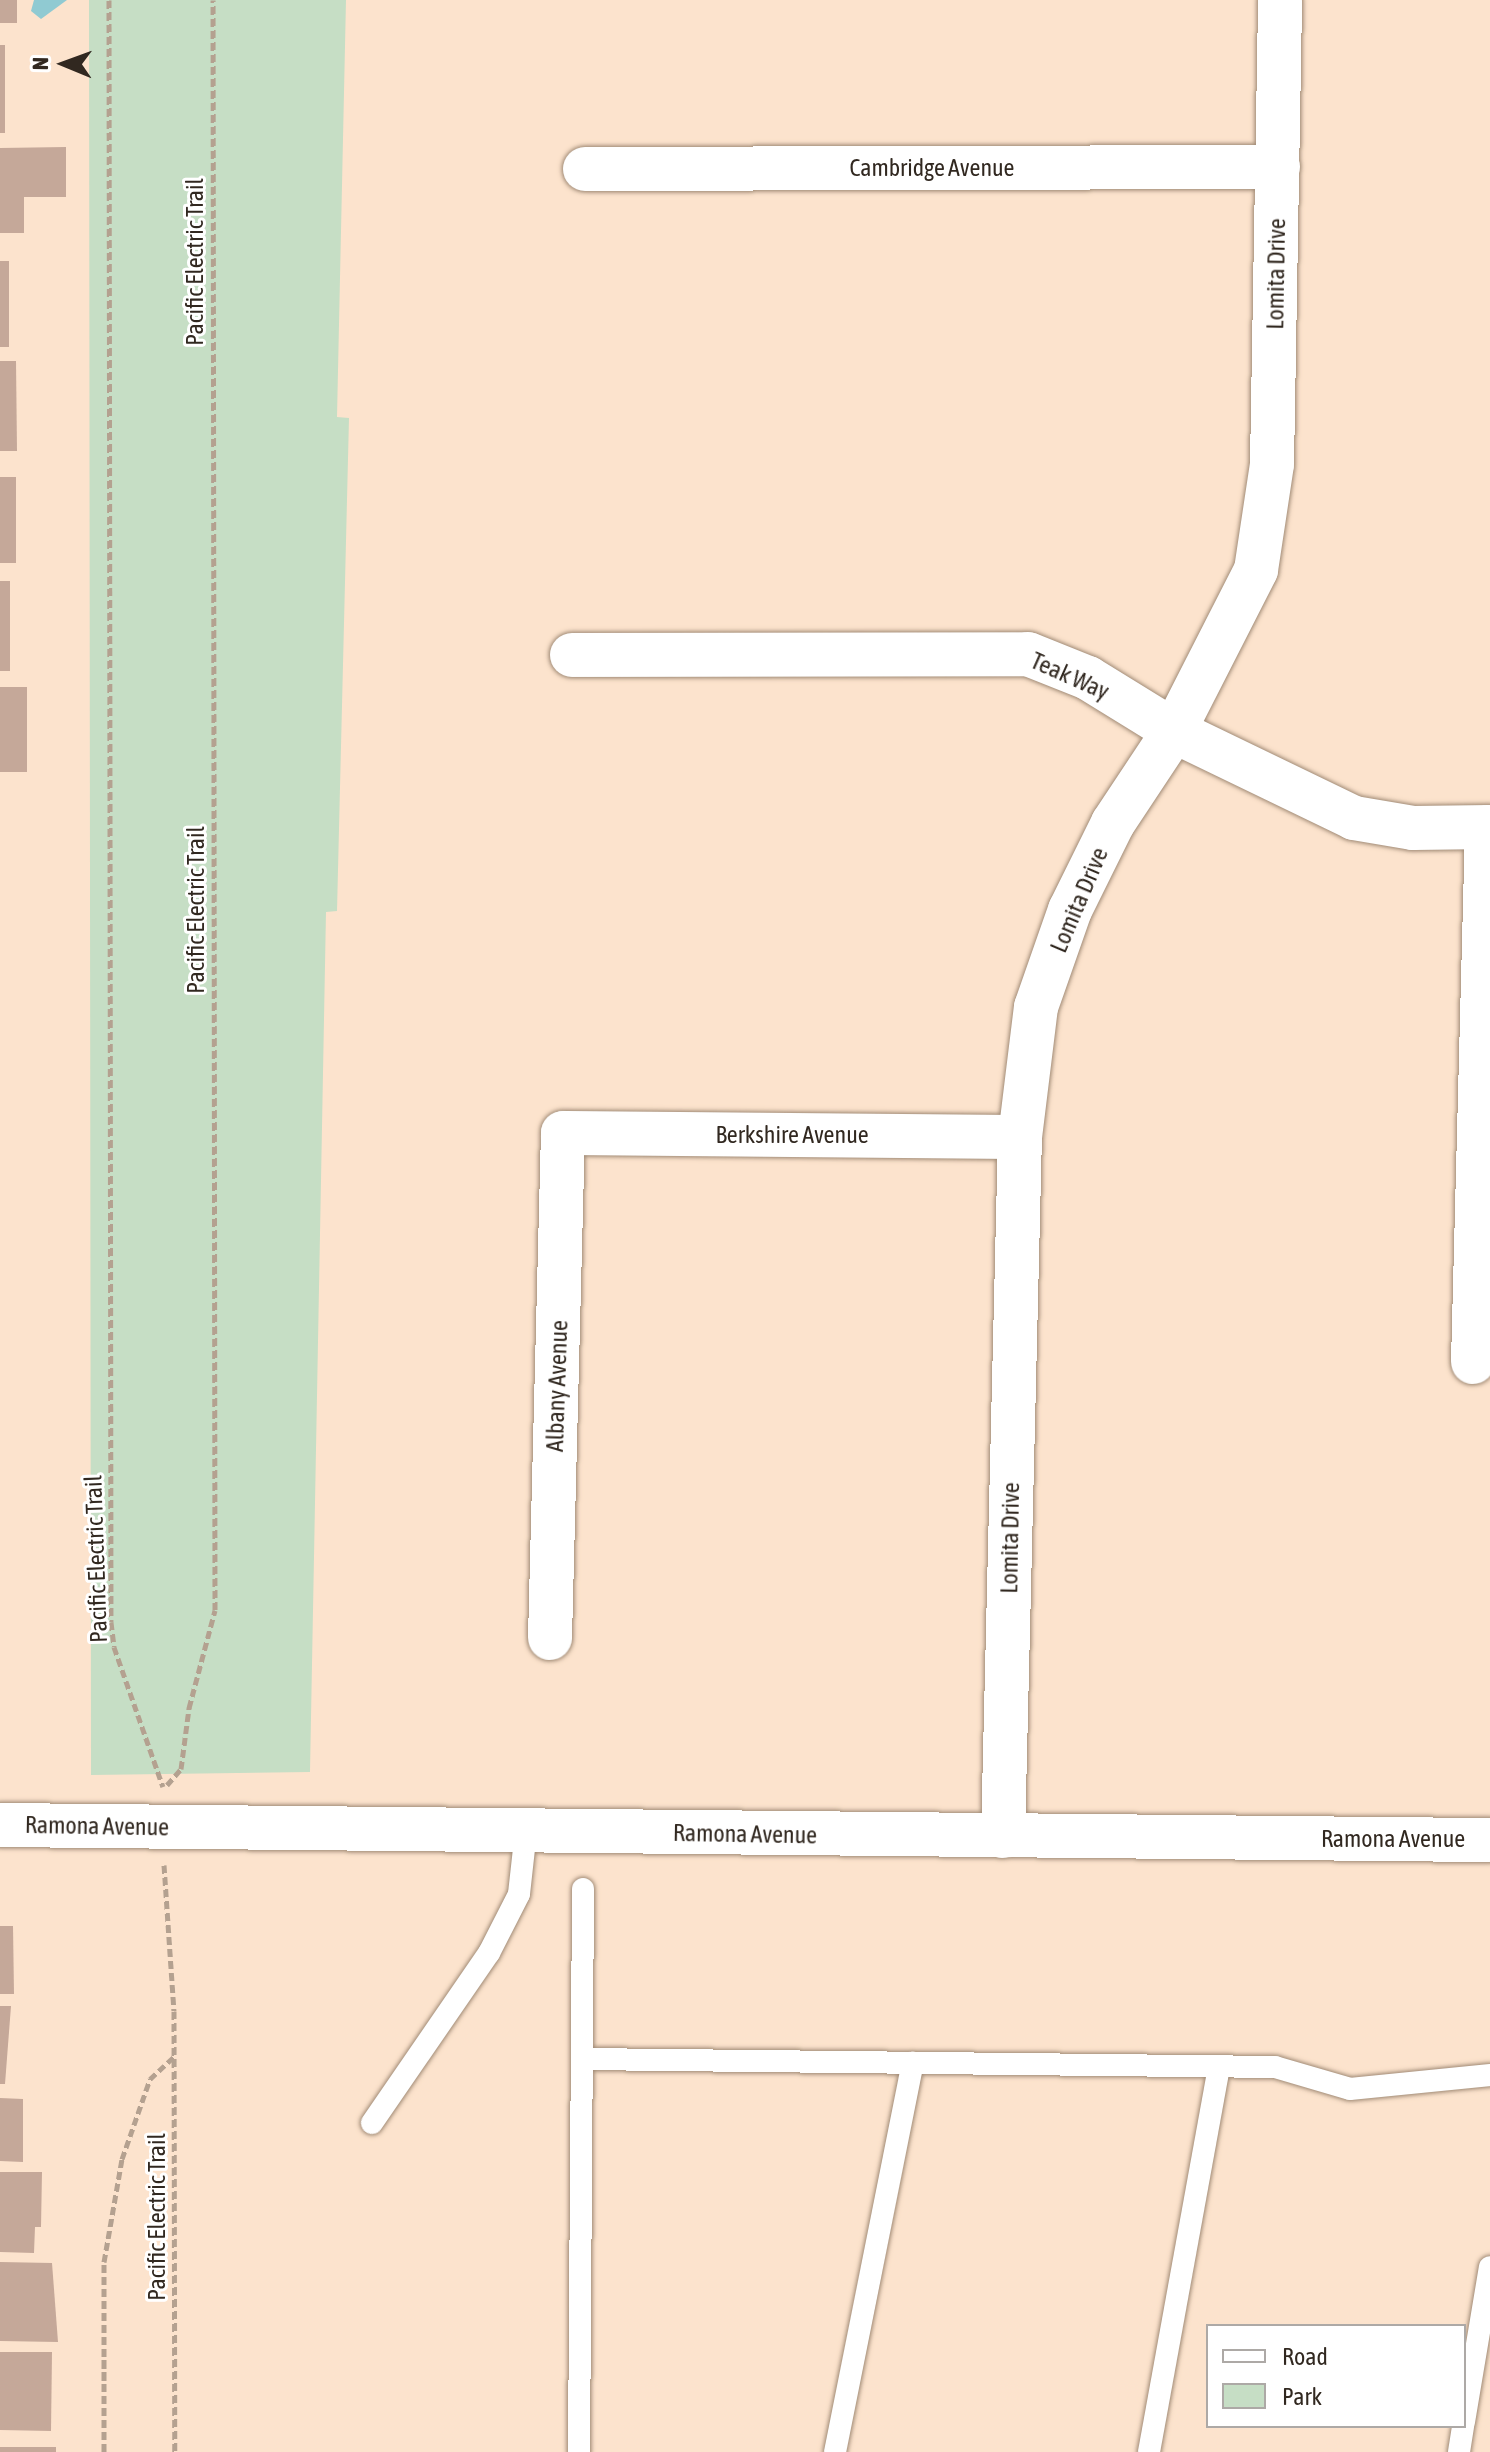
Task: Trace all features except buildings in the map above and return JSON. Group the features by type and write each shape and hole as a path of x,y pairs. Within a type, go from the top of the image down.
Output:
{"street":[{"name":"Lomita Drive","path":"1003,1836 1020,1137 1036,1007 1070,910 1113,823 1174,731 1256,570 1272,464 1280,0"},
{"name":"Cambridge Avenue","path":"585,169 1278,167"},
{"name":"Teak Way","path":"572,655 1028,654 1088,678 1174,731 1354,818 1413,828 1488,827"},
{"path":"1473,1362 1488,827"},
{"name":"Berkshire Avenue","path":"563,1133 1020,1137"},
{"name":"Albany Avenue","path":"550,1638 563,1133"},
{"name":"Ramona Avenue","path":"0,1825 1490,1840"}],"lane":[{"path":"372,2123 489,1953 519,1894 526,1831"},
{"path":"579,2452 583,1889"},
{"path":"582,2059 1275,2067 1350,2089 1490,2075"},
{"path":"835,2452 913,2063"},
{"path":"1149,2452 1219,2067"},
{"path":"1466,2412 1490,2267"},
{"path":"1459,2452 1463,2428"}],"path":[{"name":"Pacific Electric Trail","path":"109,0 111,1622 114,1647 163,1789 181,1769 189,1708 215,1610 213,0"},
{"name":"Pacific Electric Trail","path":"164,1886 174,2057 175,2452"},
{"path":"104,2452 104,2262 122,2159 150,2079 162,2063 174,2057"}],"green space":[{"path":"89,0 346,0 337,417 349,418 337,911 326,912 310,1772 91,1775"}],"water":[{"path":"34,0 67,0 41,19 31,11"}]}
